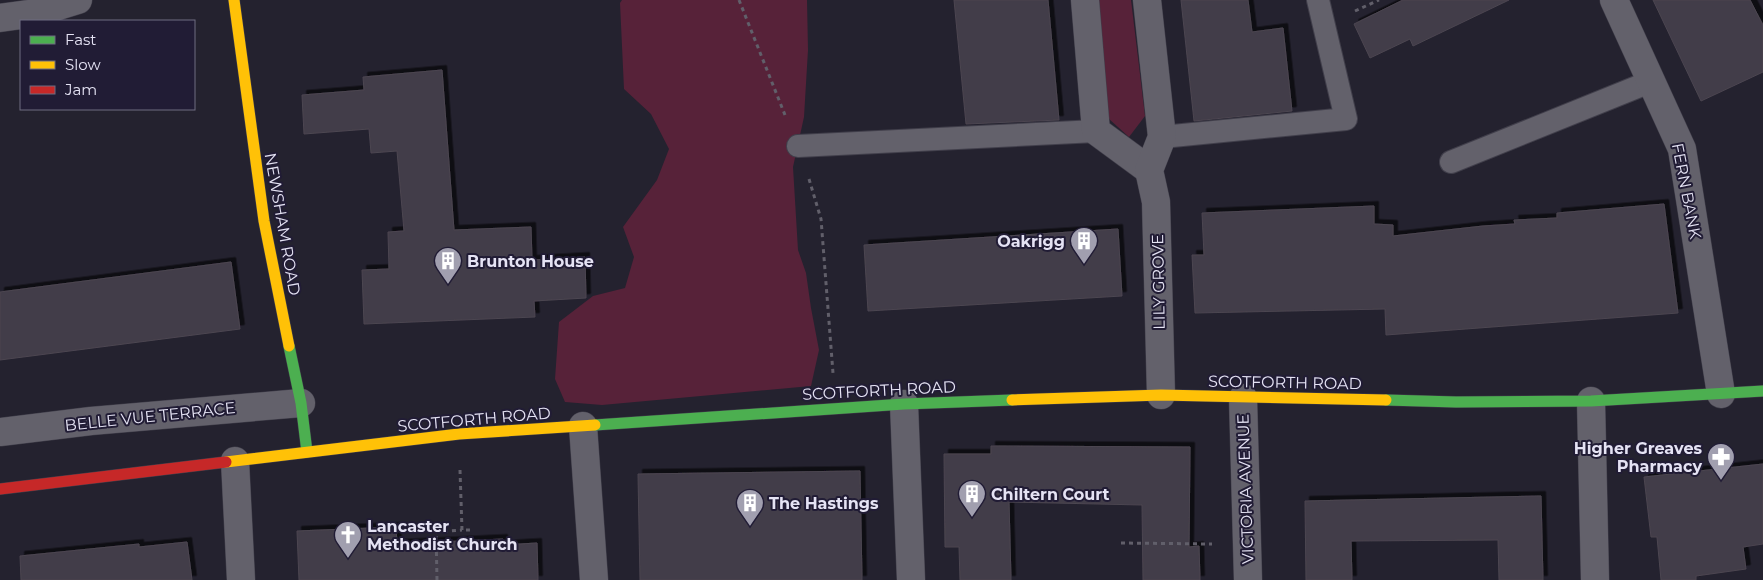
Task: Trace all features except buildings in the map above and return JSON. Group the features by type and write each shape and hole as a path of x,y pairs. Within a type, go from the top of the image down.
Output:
{"main road":[{"name":"NEWSHAM ROAD","path":"234,0 264,221 301,403 307,452"},
{"name":"SCOTFORTH ROAD","path":"0,489 459,434 904,404 1161,395 1456,402 1591,401 1763,391"}],"street":[{"path":"0,18 36,13 78,0"},
{"path":"1085,0 1096,131 1149,170 1162,137 1147,0"},
{"name":"FERN BANK","path":"1614,0 1682,149 1721,394"},
{"name":"LILY GROVE","path":"1149,170 1156,202 1161,395"},
{"name":"VICTORIA AVENUE","path":"1242,398 1248,580"},
{"path":"1591,401 1595,580"},
{"name":"BELLE VUE TERRACE","path":"0,432 91,421 301,403"},
{"path":"904,404 911,580"},
{"path":"583,426 594,580"},
{"path":"235,461 241,580"}],"lane":[{"path":"1162,137 1346,119 1318,0"},
{"path":"1451,162 1652,82"},
{"path":"798,146 1096,131"}],"path":[{"path":"740,0 798,146 821,219 836,409"},
{"path":"1354,11 1379,0"},
{"path":"459,434 462,530"},
{"path":"437,580 436,532 472,530"},
{"path":"1121,543 1247,544"}],"shaded area":[{"path":"622,0 807,0 808,50 804,117 793,167 798,250 806,273 819,350 811,386 602,405 565,402 555,379 559,322 593,296 625,288 634,257 623,227 657,180 669,149 651,114 624,89 620,3"},
{"path":"1099,0 1131,0 1145,116 1129,137 1108,118"}],"traffic: fast":[{"path":"289,346 301,403 307,452"},
{"path":"1386,400 1456,402 1591,401 1763,391"},
{"path":"595,425 904,404 1012,400"}],"traffic: slow":[{"path":"234,0 264,221 289,346"},
{"path":"1012,400 1161,395 1386,400"},
{"path":"226,462 459,434 595,425"}],"traffic: jam":[{"path":"0,489 226,462"}],"place":[{"name":"Oakrigg","path":"1084,265"},
{"name":"Brunton House","path":"448,285"},
{"name":"Higher Greaves Pharmacy","path":"1721,481"},
{"name":"Chiltern Court","path":"972,518"},
{"name":"The Hastings","path":"750,527"},
{"name":"Lancaster Methodist Church","path":"348,559"}]}
